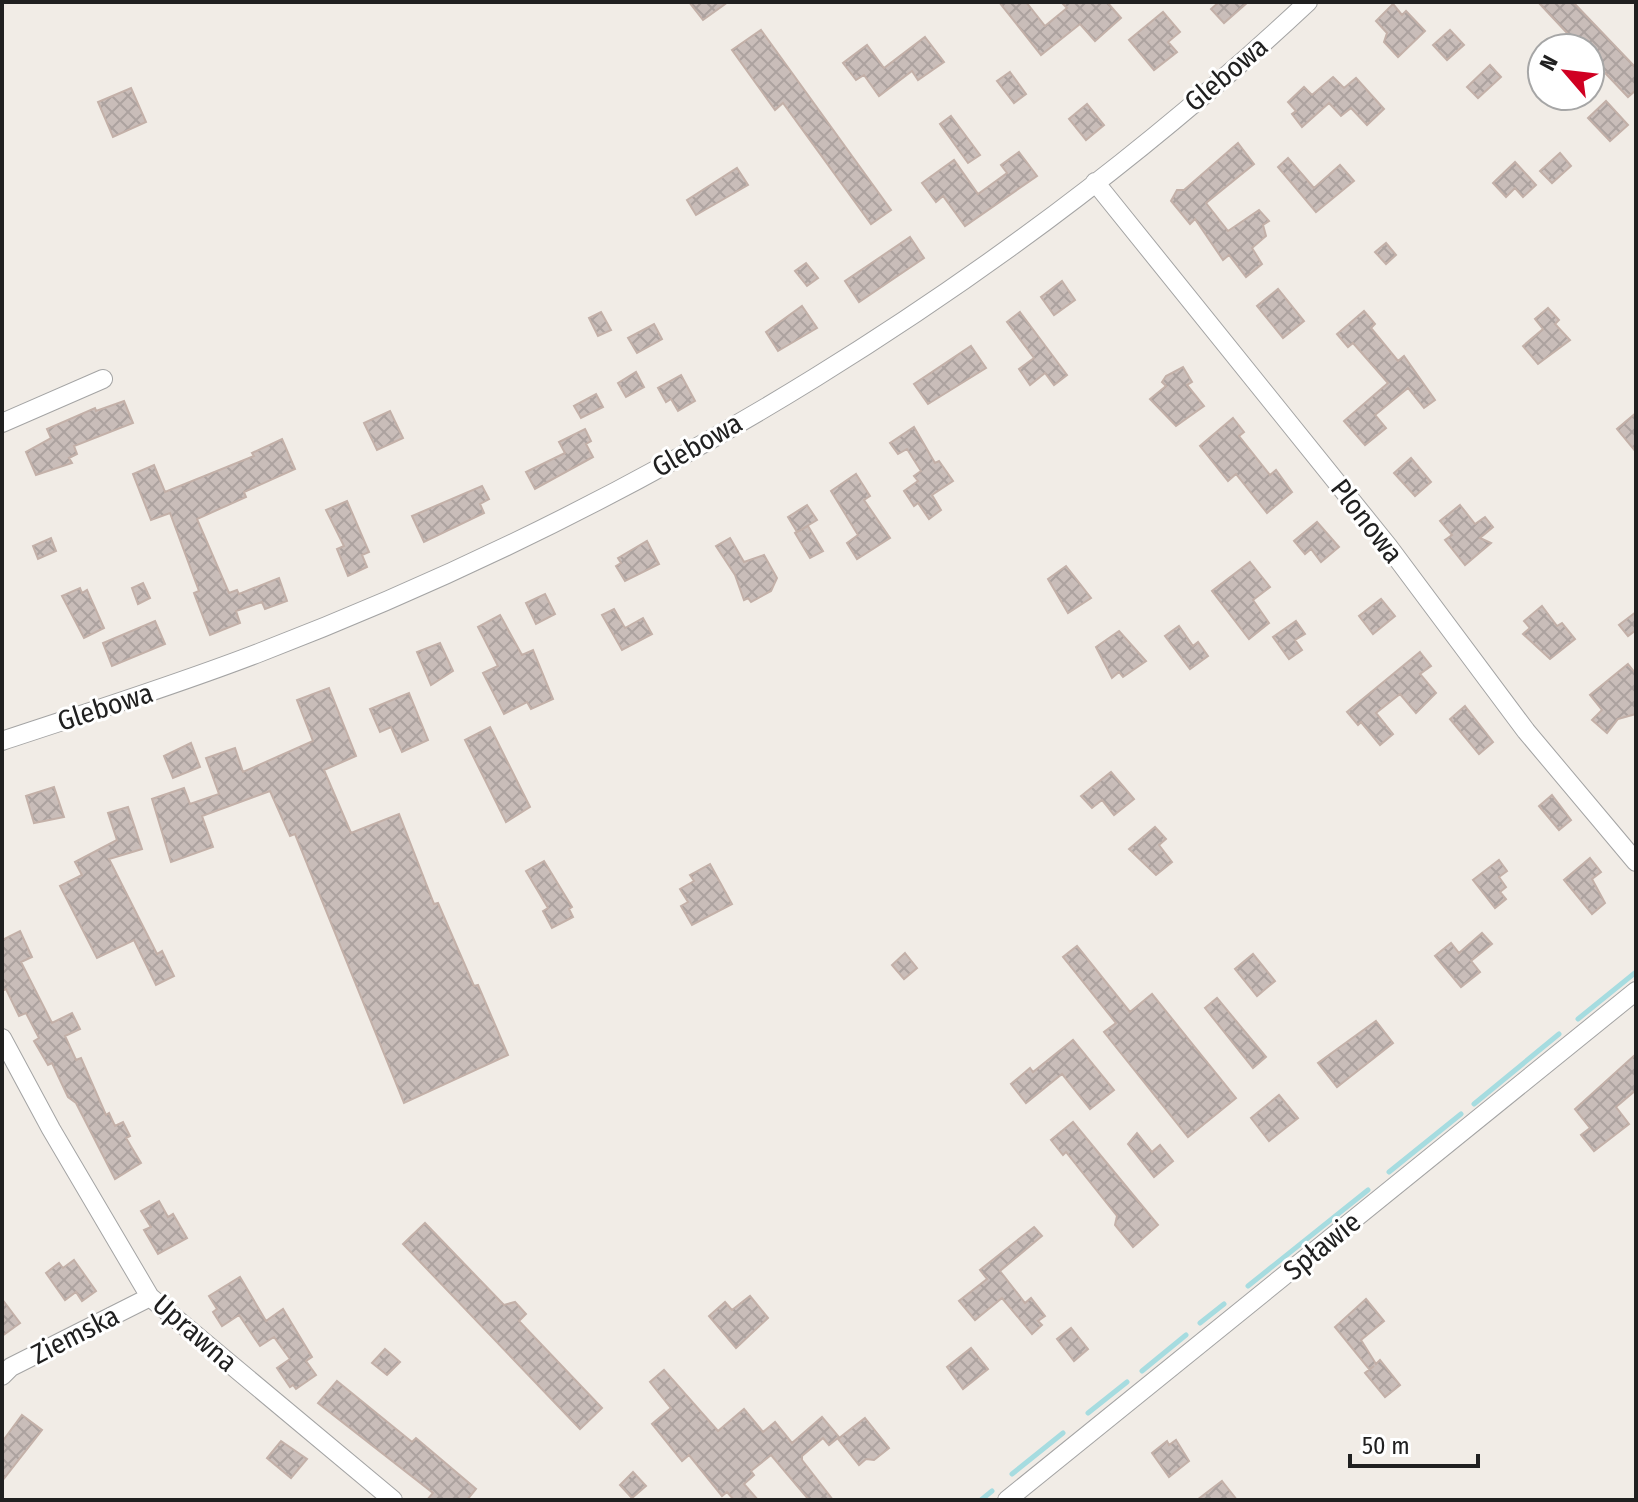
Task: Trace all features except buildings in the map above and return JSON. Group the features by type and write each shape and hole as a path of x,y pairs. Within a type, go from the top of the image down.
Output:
{"street":[{"name":"Glebowa","path":"2,741 275,646 493,553 634,481 887,331 1095,182 1233,69 1308,2"},
{"name":"Plonowa","path":"1095,182 1388,546 1526,731 1636,862"},
{"path":"2,423 103,379"},
{"name":"Spławie","path":"1007,1500 1636,991"},
{"name":"Uprawna","path":"2,1038 51,1129 150,1297 393,1500"},
{"name":"Ziemska","path":"2,1376 11,1367 150,1297"}],"waterway":[{"path":"1578,1019 1636,972"},
{"path":"1474,1104 1559,1034"},
{"path":"1389,1172 1461,1114"},
{"path":"1248,1286 1368,1190"},
{"path":"1200,1323 1224,1304"},
{"path":"1142,1371 1186,1335"},
{"path":"1088,1413 1127,1382"},
{"path":"1012,1474 1063,1433"},
{"path":"981,1500 992,1491"}]}
